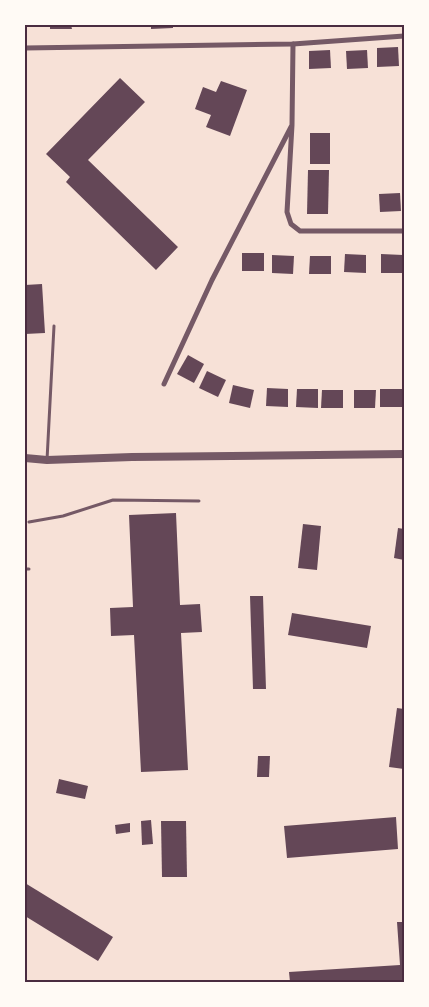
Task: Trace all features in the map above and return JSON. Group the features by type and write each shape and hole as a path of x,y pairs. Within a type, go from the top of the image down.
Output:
{"street":[{"path":"25,48 292,44 404,36"},
{"path":"292,44 292,125 287,212 291,224 300,232 404,231"},
{"path":"164,384 212,280 292,125"},
{"path":"25,458 47,460 132,457 404,454"}],"lane":[{"path":"47,460 54,326"},
{"path":"29,522 63,516 113,500 199,501"}],"building":[{"path":"50,25 71,25 72,29 50,29"},
{"path":"151,25 173,25 173,28 151,29"},
{"path":"398,47 399,66 377,67 377,48"},
{"path":"330,50 331,68 309,69 309,51"},
{"path":"367,50 368,68 347,69 346,51"},
{"path":"120,78 145,102 88,160 178,247 156,270 66,182 70,177 46,154"},
{"path":"221,81 247,90 230,136 206,127 211,115 195,109 203,87 216,92"},
{"path":"310,133 330,133 330,164 310,164"},
{"path":"308,170 329,170 328,214 307,214"},
{"path":"400,193 401,211 380,212 379,194"},
{"path":"242,253 264,253 264,271 242,271"},
{"path":"345,254 366,255 366,273 344,272"},
{"path":"381,254 403,255 403,273 381,273"},
{"path":"272,255 294,256 293,274 272,273"},
{"path":"310,256 331,256 331,274 309,274"},
{"path":"42,284 45,333 25,334 25,285"},
{"path":"188,355 204,364 194,383 177,374"},
{"path":"207,371 226,380 218,397 199,388"},
{"path":"233,385 254,390 250,408 229,403"},
{"path":"267,388 288,389 288,407 266,406"},
{"path":"297,389 318,389 318,408 296,407"},
{"path":"380,389 402,389 402,407 380,407"},
{"path":"322,390 343,390 343,408 321,408"},
{"path":"354,390 376,390 375,408 354,408"},
{"path":"176,513 180,605 200,604 202,632 181,633 188,770 141,772 134,635 111,636 110,608 133,607 129,515"},
{"path":"303,524 321,526 317,570 298,568"},
{"path":"398,528 404,529 404,560 394,558"},
{"path":"250,596 263,596 266,689 253,689"},
{"path":"292,613 371,626 367,648 288,635"},
{"path":"397,708 404,709 404,769 389,767"},
{"path":"258,756 270,756 269,777 257,777"},
{"path":"59,779 88,786 85,799 56,793"},
{"path":"396,817 398,849 287,858 284,826"},
{"path":"151,820 153,844 142,845 141,821"},
{"path":"161,821 186,821 187,877 162,877"},
{"path":"130,823 130,832 116,834 115,825"},
{"path":"25,883 113,937 98,961 25,916"},
{"path":"397,922 404,922 404,982 290,982 289,972 400,965"}]}
